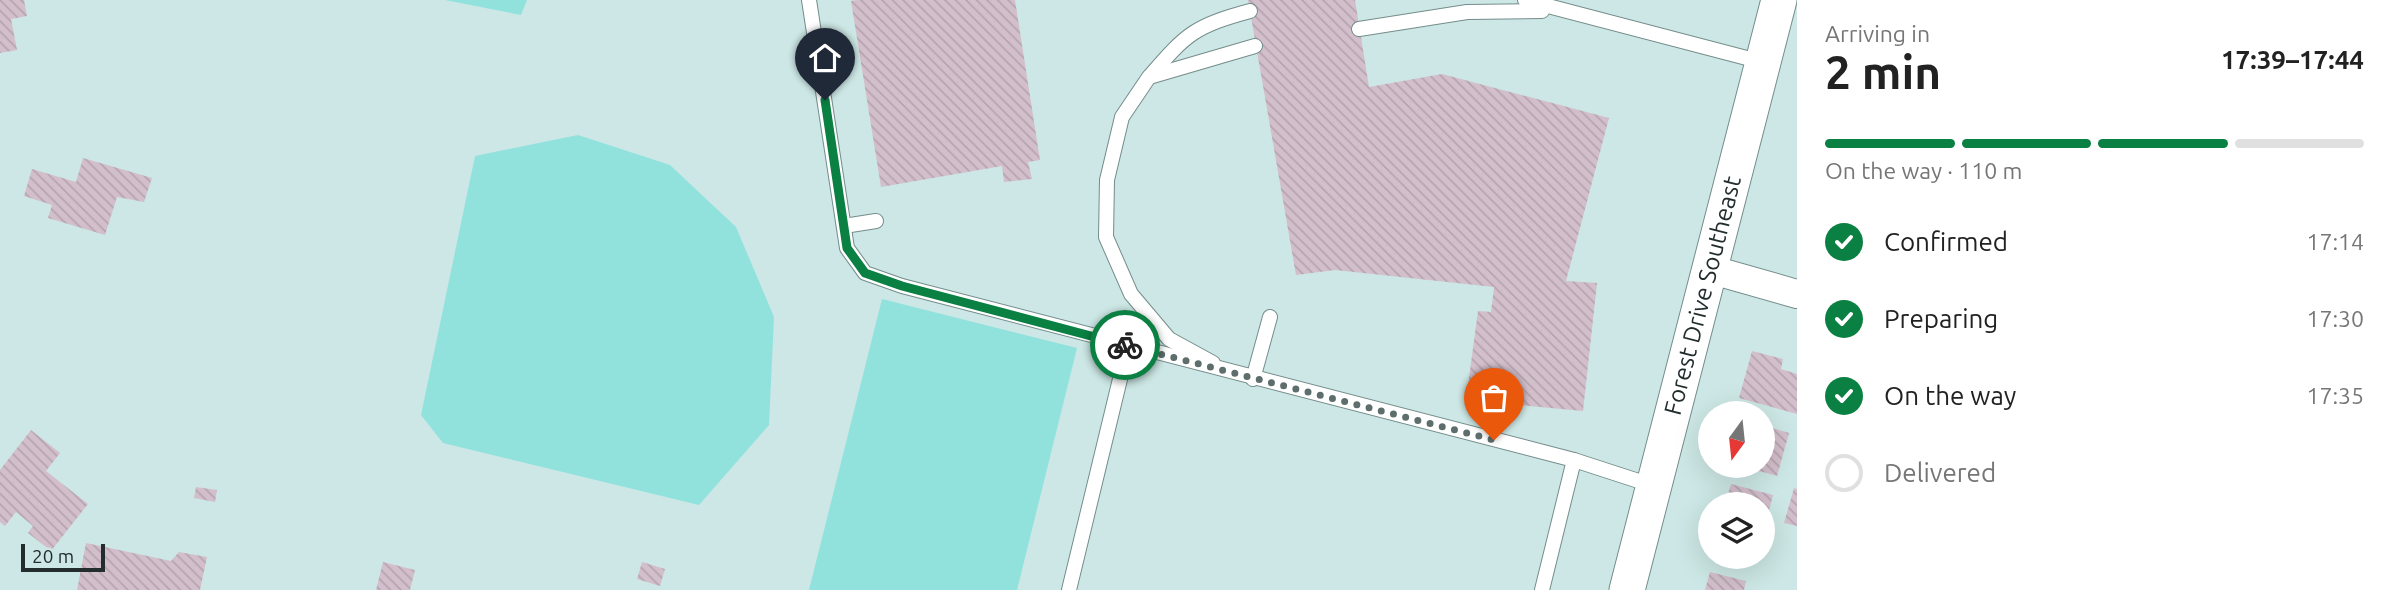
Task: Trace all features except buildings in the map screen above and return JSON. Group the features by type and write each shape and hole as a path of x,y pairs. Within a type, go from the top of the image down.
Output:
{"street":[{"name":"Forest Drive Southeast","path":"1627,590 1779,0"},
{"path":"1709,269 1797,294"}],"lane":[{"path":"809,0 847,248 865,273 902,286 1253,379 1574,460 1654,486"},
{"path":"1525,0 1762,62"},
{"path":"1359,29 1467,12 1529,10 1591,18"},
{"path":"1233,373 1170,339 1131,294 1105,237 1107,180 1122,117 1149,77 1181,41 1208,22 1250,11"},
{"path":"1149,77 1255,46"},
{"path":"844,226 876,220"},
{"path":"1253,379 1270,317"},
{"path":"1069,590 1128,346"},
{"path":"1542,590 1574,460"}],"shaded area":[{"path":"445,0 527,0 521,15"},
{"path":"578,135 670,165 736,227 774,317 769,425 699,505 443,443 421,415 475,156"},
{"path":"882,299 1077,348 1017,590 809,590"}],"way so far":[{"path":"1125,345 1494,440"}],"route":[{"path":"825,100 847,248 865,273 902,286 1125,345"}]}
